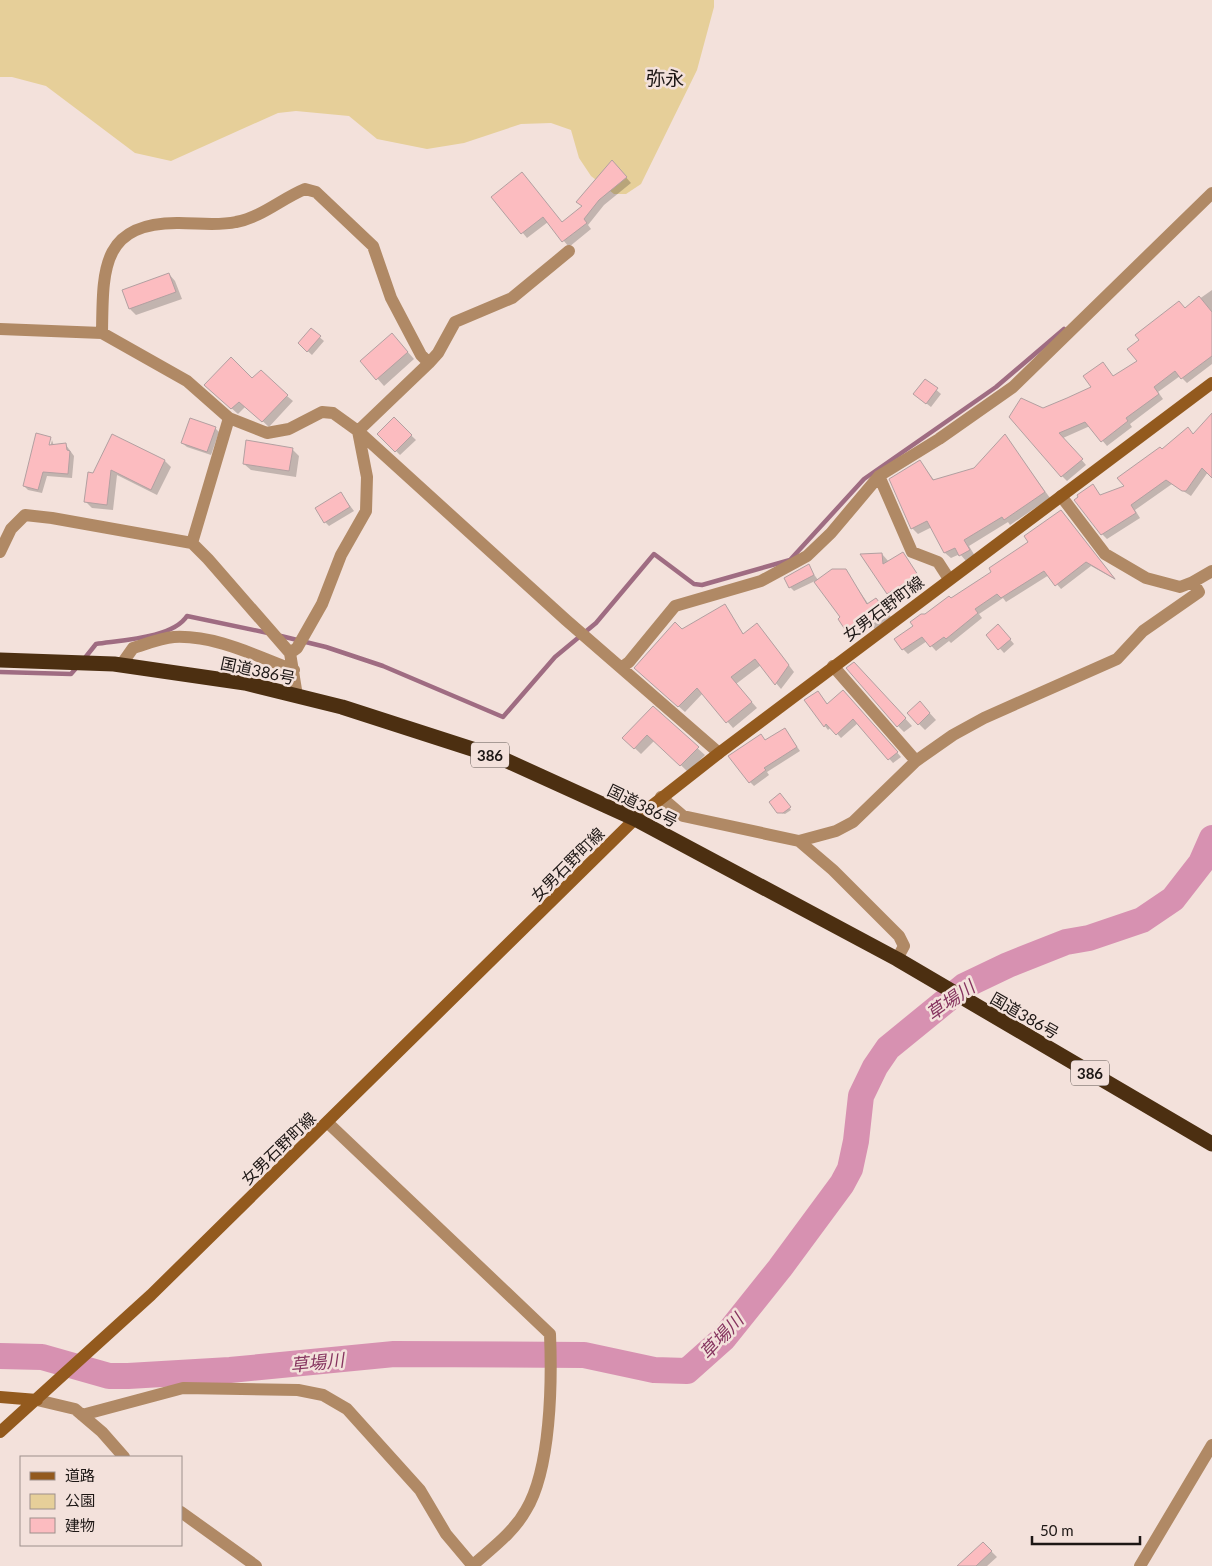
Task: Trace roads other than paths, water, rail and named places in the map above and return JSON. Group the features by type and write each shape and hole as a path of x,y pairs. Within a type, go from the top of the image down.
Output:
{"highway":[{"name":"国道386号","path":"0,660 121,665 245,683 342,707 503,759 635,819 897,959 1212,1144"}],"main road":[{"name":"女男石野町線","path":"0,1432 38,1400 95,1344 151,1294 635,819 719,752 1212,383"},
{"path":"0,1397 38,1400"}],"street":[{"path":"102,333 106,270 108,257 115,244 138,228 153,223 224,224 238,222 258,216 305,189 316,192 373,246 392,298 421,355 428,363"},
{"path":"622,668 675,606 761,582 807,556 831,533 879,476 939,439 1013,388 1212,193"},
{"path":"358,432 438,352 455,322 512,298 568,251"},
{"path":"0,329 102,333 187,381 229,418 266,433 289,429 322,412 334,413 358,432 719,752"},
{"path":"192,543 229,418"},
{"path":"290,654 297,648 322,604 341,555 366,511 367,477 358,432"},
{"path":"879,476 912,552 938,562 949,579"},
{"path":"1061,496 1105,554 1146,578 1180,587 1212,571"},
{"path":"0,552 11,529 25,515 52,518 192,543 290,654 297,696"},
{"path":"661,798 683,816 799,841 836,831 853,822 916,761 953,735 984,718 1117,659 1143,631 1199,592 1193,582"},
{"path":"121,665 132,648 172,638 197,638 216,642 294,670"},
{"path":"833,666 916,761"},
{"path":"799,841 833,870 899,936 904,946 897,959"},
{"path":"82,1415 183,1388 298,1390 323,1395 347,1409 420,1490 446,1534 473,1566 513,1528 526,1510 542,1475 551,1375 550,1334 328,1122"},
{"path":"38,1400 75,1409 102,1432 123,1456"},
{"path":"1140,1566 1212,1445"},
{"path":"182,1513 256,1566"}],"waterway":[{"path":"281,636 326,647 383,666 503,717 555,657 596,623 654,554 694,584 702,585 790,560 864,479 996,387 1064,329"},
{"path":"84,659 96,644 146,637 171,629 187,616 268,633"},
{"path":"0,672 71,674 77,667"},
{"name":"草場川","path":"0,1356 42,1357 109,1376 230,1370 394,1354 584,1355 654,1370 687,1371 724,1338 780,1268 842,1184 850,1169 856,1141 861,1096 875,1067 888,1048 964,986 1008,965 1066,942 1089,938 1142,920 1173,899 1201,863 1212,838"}],"district":[{"name":"弥永","path":"665,77"}]}
